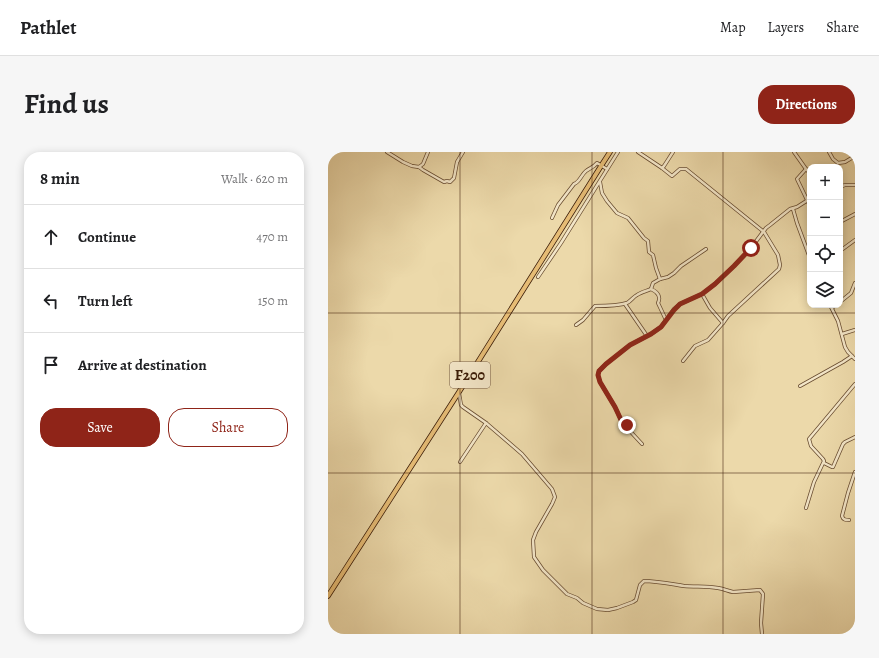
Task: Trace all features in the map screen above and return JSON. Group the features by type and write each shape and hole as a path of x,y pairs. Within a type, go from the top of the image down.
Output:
{"main road":[{"name":"F200","path":"328,596 459,392 610,152"}],"street":[{"path":"387,152 403,162 419,167 444,182 450,182 454,178 457,162 463,152"},
{"path":"419,167 423,164 425,156 428,152"},
{"path":"538,277 618,152"},
{"path":"638,152 672,176 680,169 686,169 764,232 778,255 780,265 779,269 736,308 708,340 695,346 683,361"},
{"path":"662,168 673,152"},
{"path":"794,152 806,169 797,179 807,198"},
{"path":"829,152 833,159 838,163 845,162 855,156"},
{"path":"552,218 558,205 574,184 578,183 585,172 597,163 607,170"},
{"path":"600,181 602,193 606,201 618,213 628,218 648,241 649,252 653,255 660,279"},
{"path":"843,186 855,185"},
{"path":"642,444 629,430 627,425 622,422 600,382 598,375 599,371 624,349 661,327 680,304 702,294 734,266 751,248 766,228 790,209 793,209 807,201"},
{"path":"793,209 807,250"},
{"path":"843,220 855,214"},
{"path":"843,249 855,240"},
{"path":"576,325 583,320 595,306 624,304 630,302 636,295 647,292 651,289 653,283 668,277 680,266 706,249"},
{"path":"843,300 854,291 855,283"},
{"path":"651,289 659,295 660,299 658,303 666,320"},
{"path":"702,294 710,308 723,323"},
{"path":"624,304 647,336"},
{"path":"832,308 838,321 845,347 855,359"},
{"path":"842,334 855,330"},
{"path":"800,386 852,356"},
{"path":"855,384 809,440 809,443 823,459 824,463 833,467 843,444 855,437"},
{"path":"459,392 461,405 486,423 522,454 554,493 555,497 552,504 533,540 534,557 543,570 567,594 597,609 608,610 636,600 640,585 644,581 684,586 714,587 733,592 760,590 763,594 761,623 762,634"},
{"path":"460,462 486,423"},
{"path":"806,508 814,482 824,463"},
{"path":"849,520 842,518 842,516 855,472"}],"route":[{"path":"627,425 622,422 600,382 598,377 599,371 630,345 661,327 680,304 702,294 715,284 751,248"}]}
